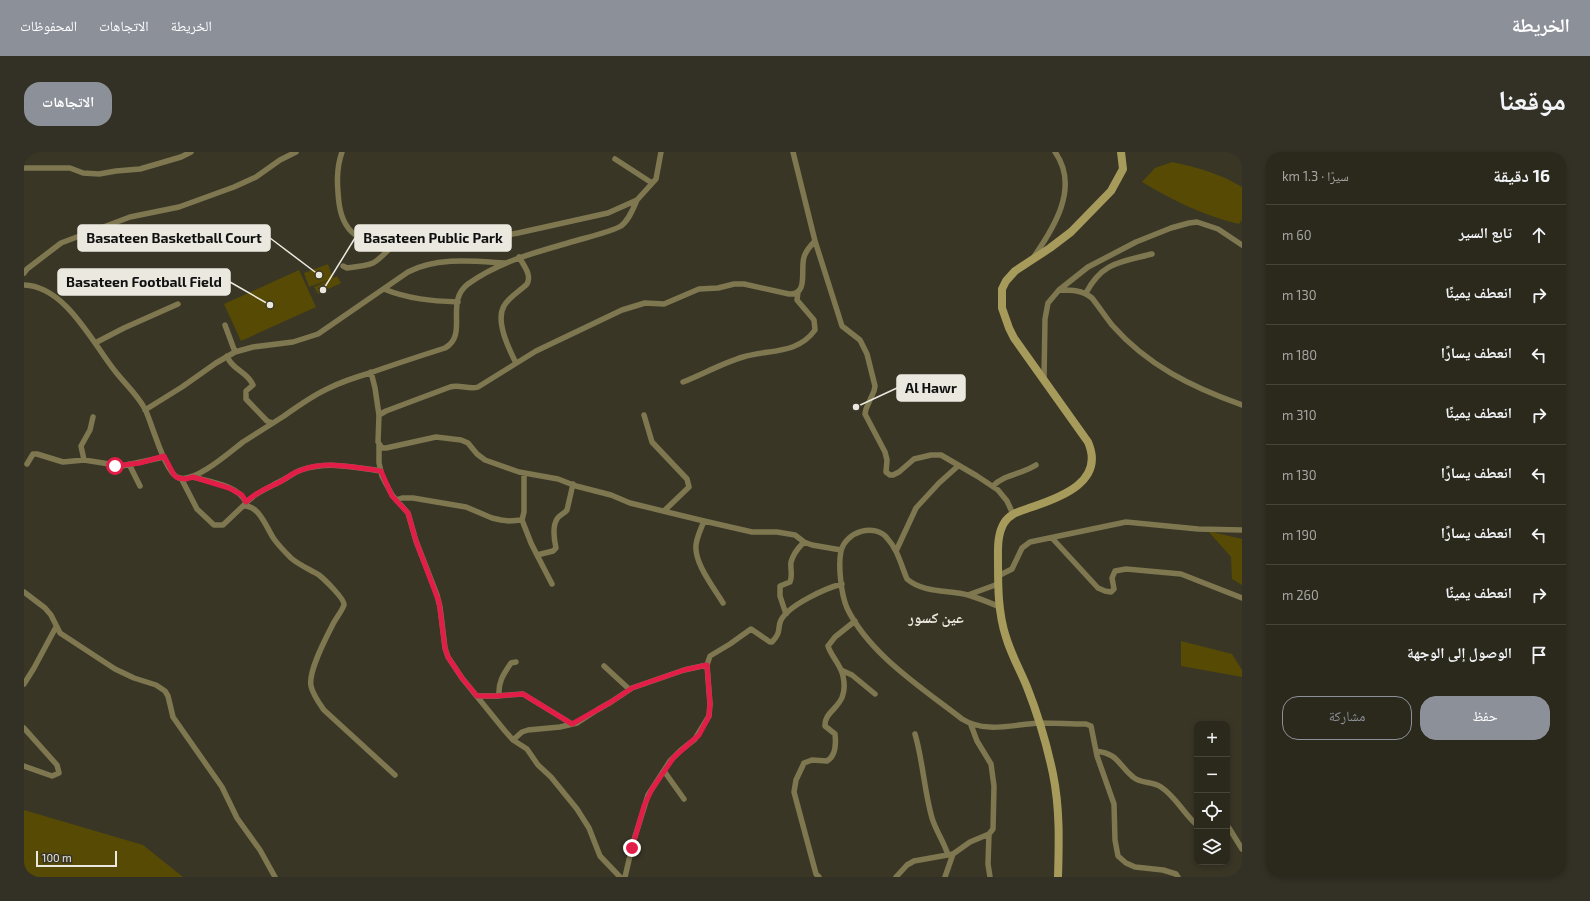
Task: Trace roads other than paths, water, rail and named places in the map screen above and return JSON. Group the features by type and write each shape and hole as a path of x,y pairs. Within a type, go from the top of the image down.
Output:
{"main road":[{"path":"1058,877 1059,845 1055,788 1051,767 1039,724 1027,688 1006,636 1000,607 998,580 998,538 1004,522 1013,514 1049,501 1074,489 1086,478 1093,456 1088,442 1044,381 1009,328 1001,299 1002,289 1006,281 1015,271 1071,232 1111,191 1123,169 1121,152"}],"street":[{"path":"24,168 70,168 83,173 99,174 140,168 181,157 191,152"},
{"path":"24,273 27,269 61,243 130,217 179,207 234,187 261,174 280,160 296,152"},
{"path":"342,152 337,172 337,191 342,219 347,228 362,240 378,243 430,244 449,240 468,232 480,231 505,235 518,233 608,213 636,200"},
{"path":"24,285 42,288 55,296 72,312 116,372 140,400 164,456 174,475 186,479 193,477 312,397 328,388 451,345 456,334 458,302 462,289 488,271 519,257 560,246 621,226 629,217 636,200 656,179 661,152"},
{"path":"793,152 815,241 842,326 860,340 867,354 875,386 865,414 885,452 887,460 886,472 893,475 900,472 914,458 932,454 940,455 998,490 1007,501 1013,514"},
{"path":"1033,258 1056,222 1065,192 1066,180 1064,169 1055,152"},
{"path":"615,159 652,183"},
{"path":"1044,381 1046,310 1052,297 1088,267 1118,250 1182,224 1197,222 1206,224 1218,229 1242,245"},
{"path":"683,382 743,357 792,348 804,342 815,330 814,320 797,300 798,292 802,284 804,258 806,252 815,241"},
{"path":"343,266 347,268 372,265 394,244"},
{"path":"1086,293 1093,280 1116,263 1152,254"},
{"path":"516,363 505,337 501,315 505,305 529,281 527,272 519,257"},
{"path":"145,410 235,352 253,347 301,340 318,334 416,268 434,263 451,261 505,263"},
{"path":"379,415 450,386 470,388 478,387 516,363 559,339 597,323 622,310 645,303 664,304 699,289 718,288 738,284 789,294 798,292"},
{"path":"384,289 399,295 413,298 458,302"},
{"path":"1059,290 1080,291 1086,293 1092,298 1120,334 1158,365 1181,380 1203,391 1242,405"},
{"path":"95,343 124,328 178,304"},
{"path":"225,326 235,352"},
{"path":"227,356 228,360 238,371 251,380 253,385 246,391 246,399 267,421 273,423"},
{"path":"371,372 379,415 378,431 381,471 387,488 408,513 416,541 437,594 445,648 448,657 462,678 513,740 527,749 538,765 552,777 577,809 591,833 600,856 620,877"},
{"path":"644,416 652,442 687,479 689,487 664,512"},
{"path":"84,460 81,446 90,430 93,417"},
{"path":"379,446 386,448 436,437 452,439 468,443 477,454 485,460 524,473 558,479 664,512 752,532 777,532 795,535 804,542 812,545 841,550"},
{"path":"27,464 33,454 63,462 84,460 115,466 140,463 164,456"},
{"path":"129,464 140,486"},
{"path":"181,478 197,509 214,525 223,525 256,493 299,470 324,465 381,471"},
{"path":"993,486 996,482 1036,465"},
{"path":"896,551 916,508 939,483 958,466"},
{"path":"524,473 524,512 522,520 530,543 552,584"},
{"path":"193,477 229,488 242,495 244,504"},
{"path":"537,555 553,551 556,548 554,537 555,525 558,516 565,514 567,510 572,484"},
{"path":"396,500 402,498 413,498 466,507 492,518 501,520 522,520"},
{"path":"244,504 256,510 275,541 290,557 322,578 342,599 344,606 332,626 313,666 311,686 324,710 394,775"},
{"path":"704,521 698,535 696,546 697,554 700,565 723,603"},
{"path":"968,595 998,580 1012,569 1026,543 1036,540 1126,522 1198,529 1242,530"},
{"path":"1000,607 968,595 931,589 910,581 907,579 896,551 881,532 871,530 862,531 852,536 841,550 842,584 847,607 855,621 888,660 957,715 972,725 992,728 1039,724 1089,725 1092,730 1096,752 1114,804 1115,840 1118,856 1126,863 1135,867 1163,870 1176,874 1178,877"},
{"path":"1052,538 1098,588 1106,592 1111,592 1114,589 1112,578 1115,571 1126,569 1181,574 1242,598"},
{"path":"786,614 780,596 780,586 790,582 792,576 791,561 804,542"},
{"path":"625,877 633,843 648,796 674,757 695,739 709,716 710,704 707,665 710,656 713,652 730,644 751,628 772,642 780,630 780,621 786,614 799,604 818,593 842,584"},
{"path":"24,592 42,604 51,615 60,633 115,669 134,678 156,685 165,691 173,717 218,781 237,818 260,850 275,877"},
{"path":"819,877 816,874 794,792 796,780 804,763 812,760 827,761 834,753 835,734 825,726 825,722 828,714 838,705 845,694 844,679 841,670 828,646 835,637 855,621"},
{"path":"24,684 56,627"},
{"path":"499,696 498,685 511,663 516,662"},
{"path":"513,740 522,732 528,730 560,728 572,724 611,702 629,689 684,670 707,665"},
{"path":"604,666 629,689"},
{"path":"841,670 852,675 875,694"},
{"path":"477,696 523,694 572,724"},
{"path":"896,877 907,865 914,861 950,855 970,842 989,834 993,829 993,776 991,764 977,741 972,725"},
{"path":"24,728 57,765 59,773 52,776 24,766"},
{"path":"915,734 920,751 924,782 933,819 950,855 945,877"},
{"path":"1096,752 1111,754 1136,779 1161,787 1194,823"},
{"path":"664,771 684,799"},
{"path":"1230,829 1242,850"},
{"path":"989,834 988,864 990,877"}],"place":[{"name":"Basateen Basketball Court","path":"319,275"},
{"name":"Basateen Public Park","path":"323,290"},
{"name":"Basateen Football Field","path":"270,305"},
{"name":"Al Hawr","path":"856,407"}],"district":[{"name":"عين كسور","path":"936,617"}]}
